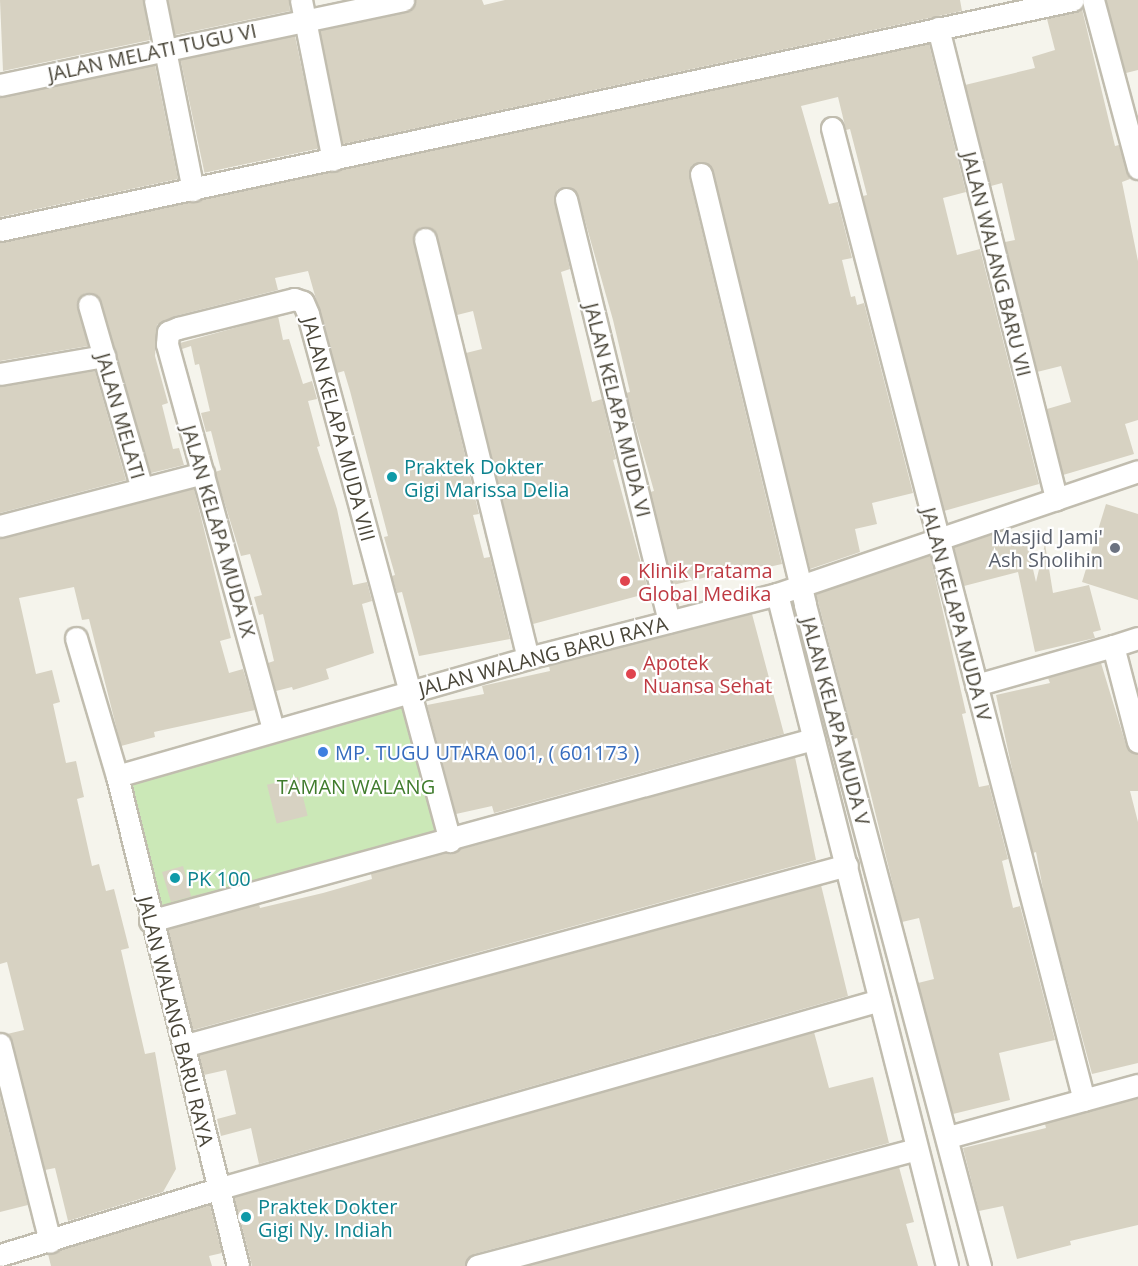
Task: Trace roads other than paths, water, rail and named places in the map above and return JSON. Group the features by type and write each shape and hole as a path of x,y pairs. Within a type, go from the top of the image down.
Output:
{"street":[{"path":"155,0 193,190"},
{"name":"JALAN MELATI TUGU VI","path":"0,85 165,50 303,10 404,0"},
{"path":"0,230 333,160 1042,4 1073,0"},
{"path":"1093,0 1138,168"},
{"path":"303,10 333,160"},
{"name":"JALAN WALANG BARU VII","path":"938,28 1056,499"},
{"name":"JALAN KELAPA MUDA IV","path":"832,128 1084,1100"},
{"name":"JALAN KELAPA MUDA V","path":"701,174 800,585 948,1137 980,1266"},
{"name":"JALAN KELAPA MUDA VI","path":"566,199 669,622"},
{"path":"425,239 528,658"},
{"name":"JALAN KELAPA MUDA VIII","path":"168,332 294,299 303,302 411,691"},
{"name":"JALAN MELATI","path":"0,526 142,489 89,305"},
{"name":"JALAN KELAPA MUDA IX","path":"168,332 167,344 273,729"},
{"path":"0,374 104,356"},
{"name":"JALAN WALANG BARU RAYA","path":"117,776 273,729 528,658 777,594 1138,471"},
{"path":"142,489 202,473"},
{"path":"777,594 947,1266"},
{"name":"JALAN WALANG BARU RAYA","path":"76,638 117,776 150,921 237,1266"},
{"path":"976,685 1032,672 1138,638"},
{"path":"1113,646 1138,742"},
{"path":"411,691 450,841"},
{"path":"150,921 450,841 612,791 813,739"},
{"path":"183,1046 847,865"},
{"path":"0,1255 50,1242 216,1189 880,1000"},
{"path":"0,1044 50,1242"},
{"path":"948,1137 1138,1085"},
{"path":"477,1266 917,1149"}],"place":[{"name":"Praktek Dokter Gigi Marissa Delia","path":"392,477"},
{"name":"Masjid Jami' Ash Sholihin","path":"1115,548"},
{"name":"Klinik Pratama Global Medika","path":"625,581"},
{"name":"Apotek Nuansa Sehat","path":"631,674"},
{"name":"MP. TUGU UTARA 001, ( 601173 )","path":"323,752"},
{"name":"PK 100","path":"175,878"},
{"name":"Praktek Dokter Gigi Ny. Indiah","path":"246,1217"}],"park label":[{"name":"TAMAN WALANG","path":"356,786"}]}
